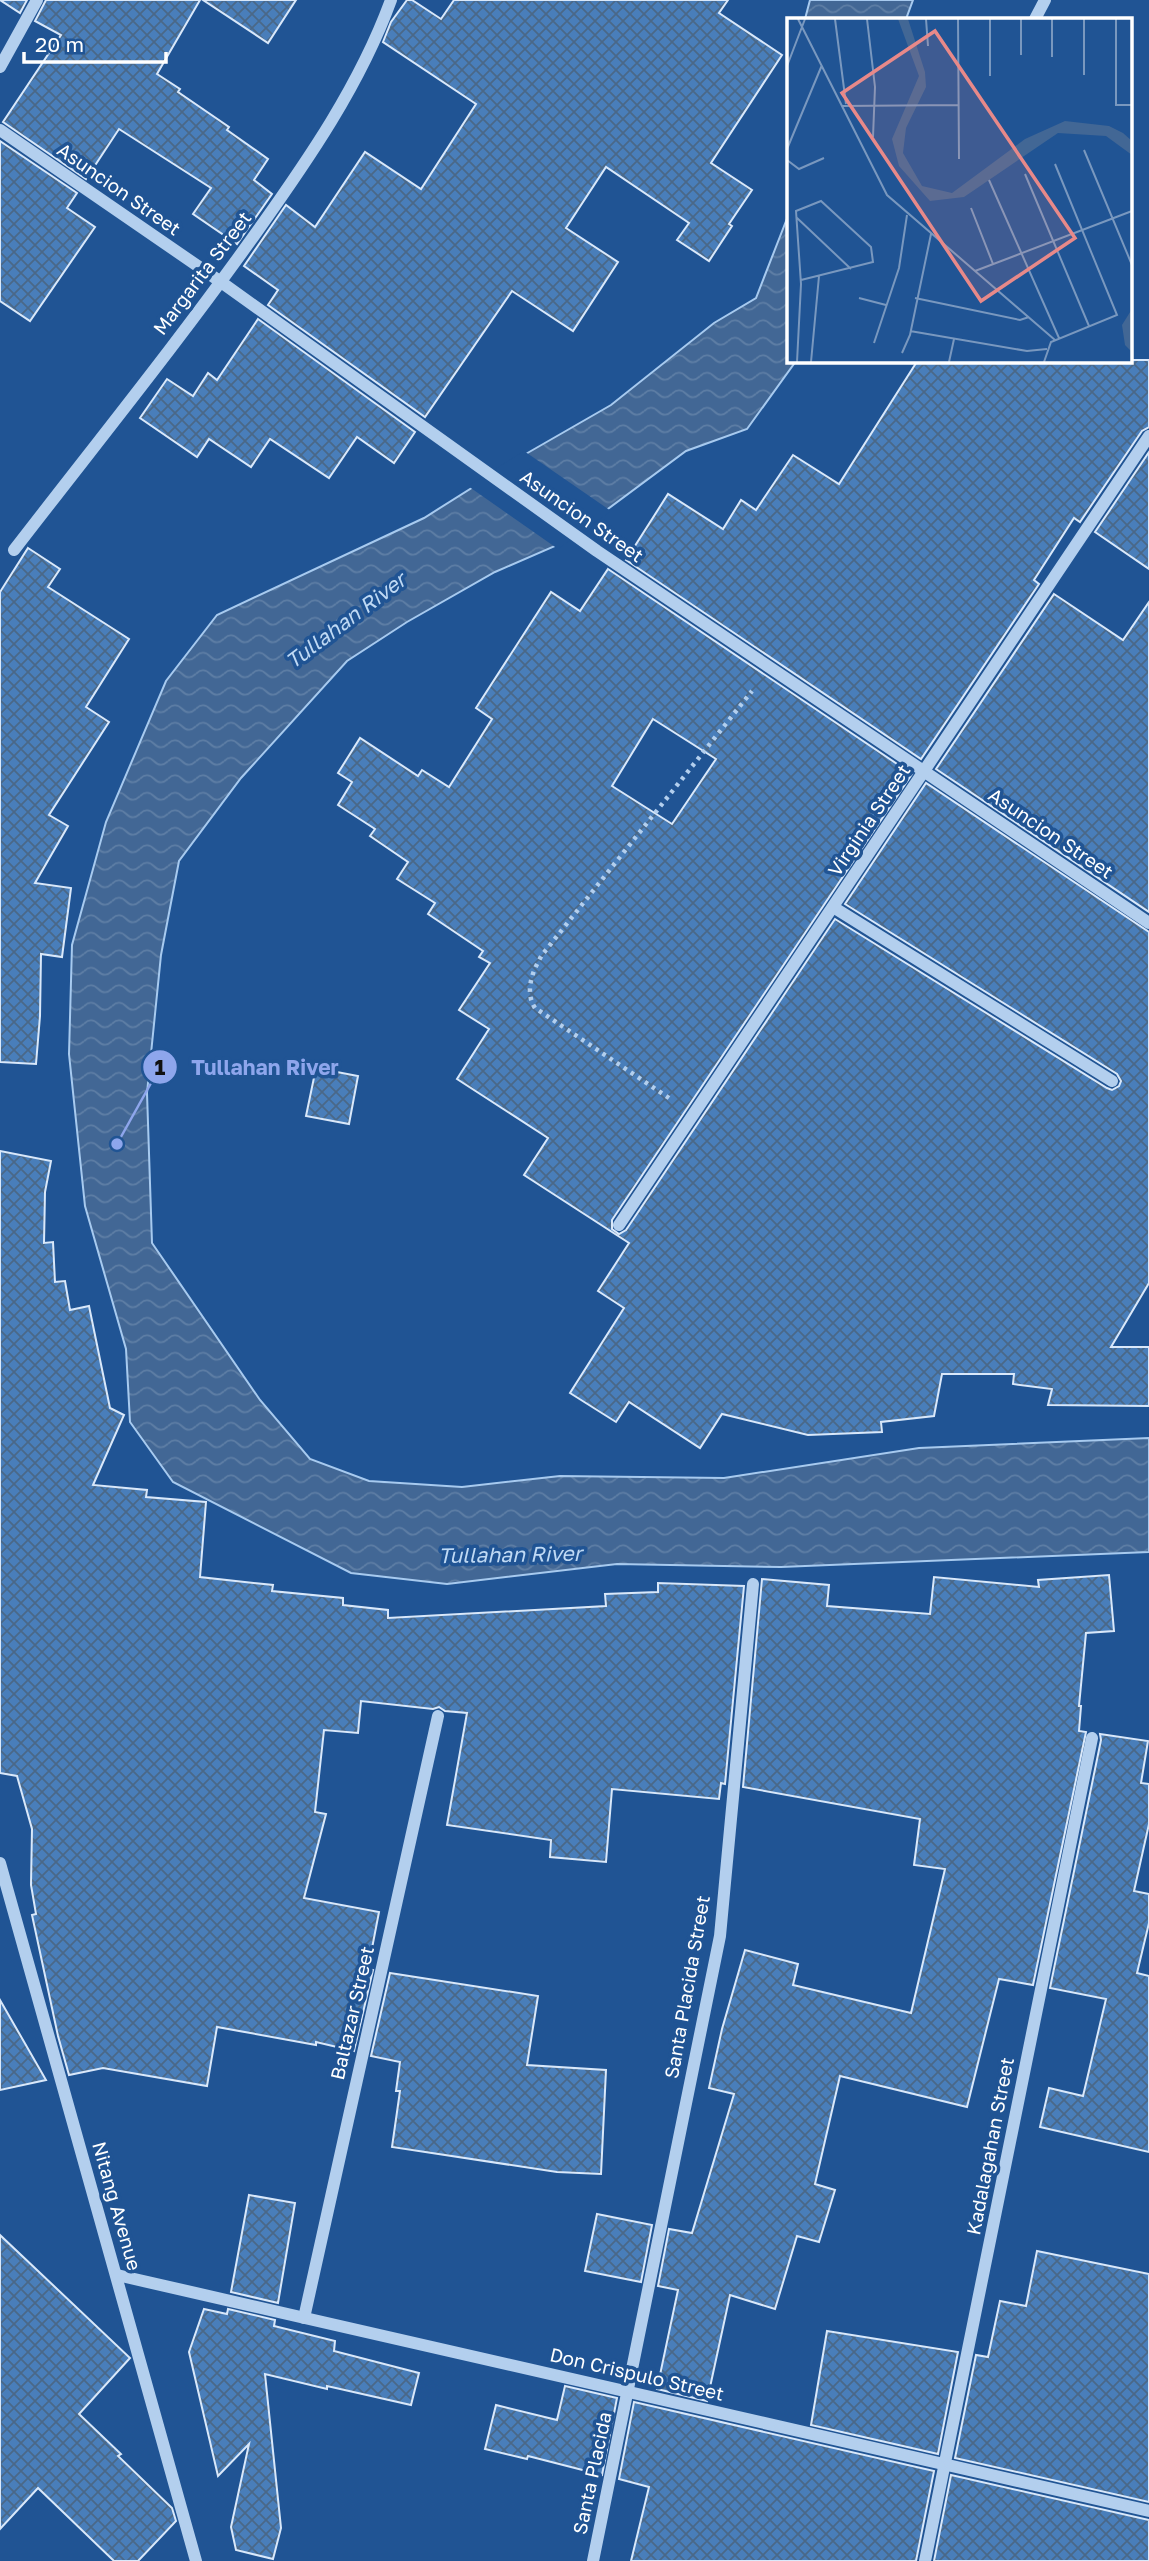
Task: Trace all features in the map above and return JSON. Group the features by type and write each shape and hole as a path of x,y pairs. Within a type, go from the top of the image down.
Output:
{"street":[{"path":"0,67 37,0"},
{"name":"Margarita Street","path":"14,550 221,282 323,136 378,35 391,0"},
{"path":"1036,18 1045,0"},
{"name":"Asuncion Street","path":"0,130 221,282 597,551 1149,923"},
{"name":"Virginia Street","path":"619,1225 1148,441"},
{"path":"833,907 1112,1081"},
{"name":"Santa Placida Street","path":"628,2392 720,1936 753,1584"},
{"name":"Baltazar Street","path":"304,2318 439,1716"},
{"name":"Kadalagahan Street","path":"925,2561 1092,1738"},
{"name":"Nitang Avenue","path":"0,1863 196,2561"},
{"name":"Don Crispulo Street","path":"117,2275 1149,2511"},
{"name":"Santa Placida","path":"593,2561 628,2392"}],"path":[{"path":"693,1114 535,1008 531,1002 531,977 542,955 770,668"}],"water":[{"path":"810,0 913,0 906,18 805,18"},
{"path":"787,219 787,362 795,362 747,429 686,451 562,543 495,572 407,622 347,661 241,778 179,861 161,955 147,1093 152,1243 260,1400 310,1459 369,1481 462,1487 560,1476 724,1478 919,1448 1149,1438 1149,1552 781,1567 617,1564 447,1584 351,1573 173,1482 130,1422 126,1349 85,1206 69,1054 72,945 106,822 166,681 217,615 424,518 524,455 611,405 714,323 756,298"}],"pier":[{"path":"524,451 611,511 558,549 468,486"}],"building":[{"path":"0,0 27,0 20,13"},
{"path":"46,0 200,0 157,74 268,159 254,180 272,194 237,244 193,214 211,188 119,129 86,179 3,122 61,35 35,21"},
{"path":"203,0 296,0 268,43"},
{"path":"407,0 412,0 441,19 454,0 728,0 719,13 782,55 711,163 752,190 709,261 677,240 689,223 606,167 566,228 618,262 573,331 512,291 425,417 268,305 278,290 244,266 286,205 315,227 365,152 421,189 476,104 383,42 391,22"},
{"path":"0,141 77,193 67,208 95,227 30,321 0,301"},
{"path":"258,319 415,432 394,463 357,437 329,478 270,439 251,467 209,439 197,457 140,418 167,379 193,396 208,373 217,380"},
{"path":"1149,360 1149,427 1142,431 1080,522 1074,518 1034,580 1039,584 921,759 626,560 668,494 723,529 741,500 756,510 793,455 839,484 917,362"},
{"path":"1149,452 1149,569 1095,532"},
{"path":"28,548 60,569 48,587 129,639 86,707 109,722 49,815 68,826 35,883 71,888 62,957 41,954 36,1064 0,1062 0,592"},
{"path":"608,569 912,774 612,1220 612,1229 619,1234 626,1230 835,919 1107,1088 1112,1090 1119,1086 1121,1081 1117,1074 845,904 926,783 1149,932 1149,1283 1111,1347 1149,1347 1149,1406 1048,1405 1052,1389 1013,1384 1014,1374 942,1374 934,1416 881,1422 882,1432 808,1435 722,1414 700,1448 629,1402 616,1422 570,1393 624,1308 598,1291 629,1243 524,1175 548,1138 457,1079 489,1029 459,1010 490,963 479,957 483,951 428,914 435,903 397,879 408,862 370,836 375,829 338,805 352,782 338,773 360,738 418,776 422,770 449,787 492,719 476,708 551,592 580,611","holes":["653,719 716,759 672,824 612,786"]},
{"path":"1054,594 1123,640 1149,602 1149,912 936,769"},
{"path":"316,1068 358,1076 349,1124 306,1116"},
{"path":"0,1151 51,1161 45,1192 44,1243 53,1242 55,1282 65,1281 70,1310 89,1306 110,1408 124,1415 93,1485 147,1490 146,1497 206,1502 200,1577 273,1585 272,1591 343,1598 343,1605 388,1610 388,1618 606,1606 605,1594 658,1592 658,1583 744,1586 725,1784 721,1783 719,1799 612,1789 606,1862 550,1857 551,1840 447,1825 467,1713 445,1711 439,1707 433,1709 361,1701 358,1733 324,1730 315,1812 326,1814 304,1898 379,1912 368,1969 373,1970 354,2051 316,2042 316,2045 217,2027 207,2086 103,2068 69,2075 32,1915 36,1914 31,1885 32,1829 17,1776 0,1773"},
{"path":"1109,1575 1114,1631 1086,1633 1079,1731 1086,1732 1033,1985 999,1979 967,2107 840,2076 815,2184 835,2190 819,2242 797,2236 775,2309 730,2295 707,2401 657,2389 678,2290 658,2286 669,2229 692,2233 734,2094 709,2088 722,2029 745,1950 798,1964 793,1985 911,2013 945,1869 914,1865 920,1819 743,1787 762,1579 829,1585 827,1606 930,1614 934,1577 1039,1587 1038,1580"},
{"path":"1100,1734 1148,1741 1141,1783 1149,1784 1149,1824 1134,1891 1149,1894 1149,1923 1137,1973 1149,1976 1149,2152 1040,2127 1049,2088 1083,2096 1106,1999 1050,1988 1101,1740"},
{"path":"390,1973 538,1996 527,2065 606,2070 601,2174 557,2172 392,2147 400,2091 396,2091 400,2062 371,2056"},
{"path":"0,2000 46,2080 0,2090"},
{"path":"249,2195 295,2203 278,2303 231,2292"},
{"path":"597,2214 652,2225 641,2282 585,2271"},
{"path":"0,2235 130,2358 79,2414 172,2508 176,2521 138,2561 114,2561 38,2488 0,2529"},
{"path":"1037,2251 1149,2274 1149,2502 955,2458 976,2355 988,2357 1000,2301 1026,2306"},
{"path":"204,2309 227,2314 228,2309 275,2320 274,2326 335,2341 334,2351 419,2373 411,2405 265,2374 281,2528 273,2559 236,2550 231,2527 249,2444 218,2476 189,2352"},
{"path":"827,2331 958,2352 938,2454 811,2425"},
{"path":"565,2386 617,2398 602,2475 528,2456 527,2459 485,2449 496,2405 557,2420"},
{"path":"634,2402 934,2471 916,2561 631,2561 649,2487 619,2479"},
{"path":"951,2475 1149,2520 1149,2561 934,2561"}],"place":[{"name":"Tullahan River","path":"117,1144"}]}
